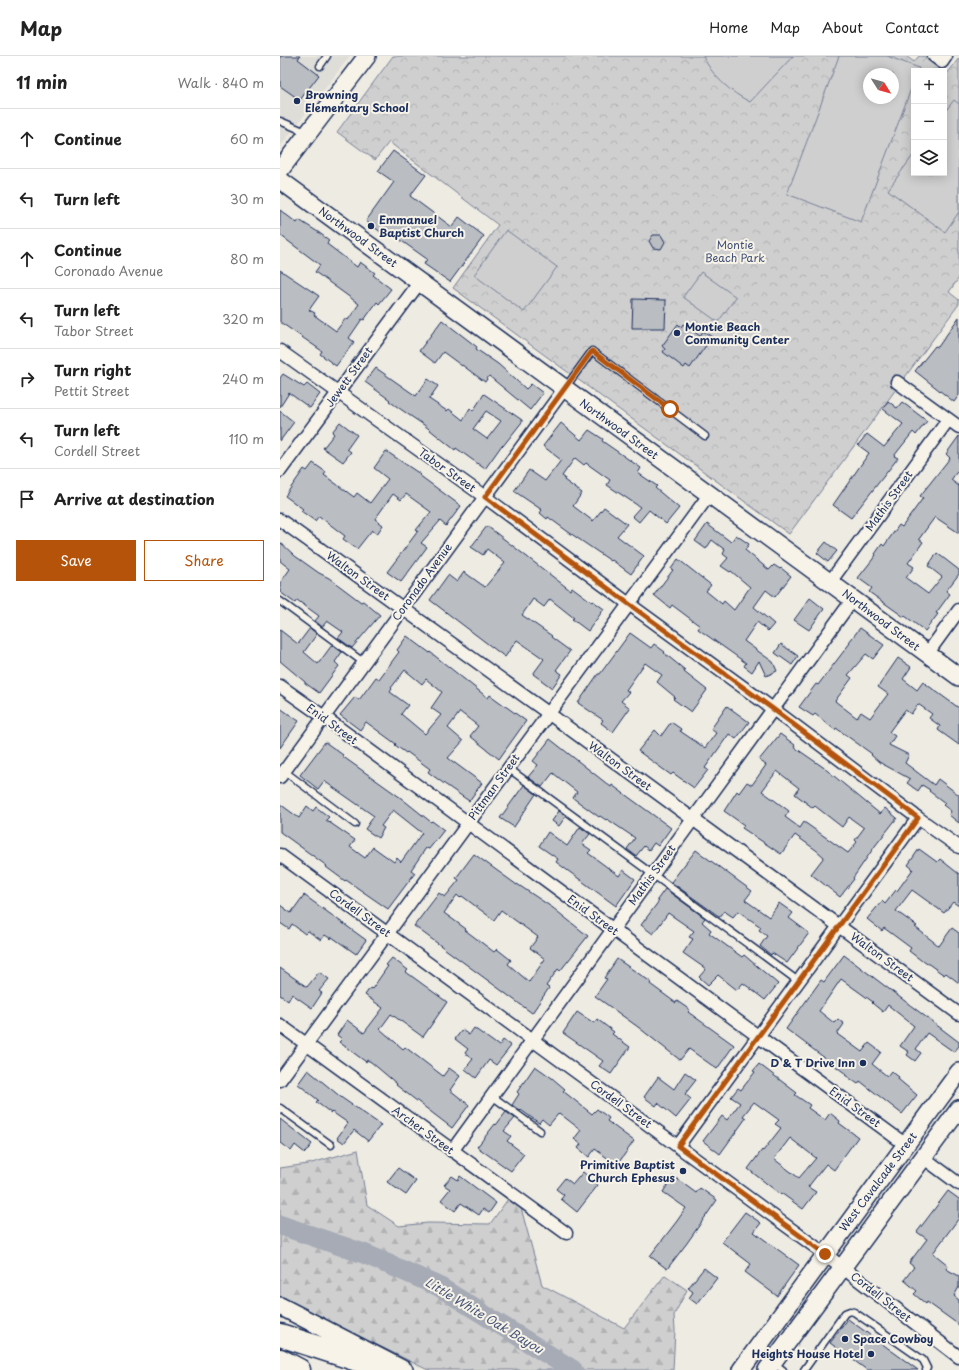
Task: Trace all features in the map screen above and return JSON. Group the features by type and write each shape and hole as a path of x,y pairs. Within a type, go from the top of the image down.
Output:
{"highway":[{"path":"280,1335 388,1370"},
{"path":"280,1360 299,1370"}],"street":[{"path":"280,170 367,56"},
{"name":"Northwood Street","path":"280,180 959,677"},
{"name":"Jewett Street","path":"280,471 419,283"},
{"name":"Tabor Street","path":"280,351 485,497 959,847"},
{"path":"898,382 959,427"},
{"name":"Coronado Avenue","path":"282,774 402,608 564,389"},
{"name":"Mathis Street","path":"830,582 948,420"},
{"name":"Pittman Street","path":"280,1080 709,495"},
{"name":"Walton Street","path":"280,520 959,1014"},
{"name":"Mathis Street","path":"452,1151 853,599"},
{"path":"926,654 959,610"},
{"name":"Enid Street","path":"280,686 906,1145"},
{"path":"678,1146 918,818"},
{"name":"Cordell Street","path":"280,855 842,1266 959,1357"},
{"name":"Archer Street","path":"280,1025 566,1233"},
{"name":"West Cavalcade Street","path":"762,1367 825,1254 959,1072"},
{"name":"West Cavalcade Street","path":"762,1367 842,1266 924,1158 959,1109"},
{"path":"924,1158 959,1184"},
{"path":"280,1306 404,1370"}],"lane":[{"path":"320,66 327,56"},
{"path":"280,121 308,133"},
{"path":"564,389 592,351 705,436"},
{"path":"280,602 363,662"},
{"path":"508,768 798,981"},
{"path":"282,774 354,824"},
{"path":"492,1096 540,1131"},
{"path":"280,1108 331,1145"},
{"path":"804,1370 846,1313 850,1311 854,1312 923,1360 926,1370"}],"shaded area":[{"name":"Browning Elementary School","path":"280,56 350,56 280,147"}],"green space":[{"name":"Montie Beach Park","path":"393,56 906,56 914,62 919,56 923,56 939,68 911,68 911,176 947,176 947,74 959,58 959,278 949,292 959,300 959,304 789,534 453,288 498,225 389,142 375,160 337,132"},
{"path":"703,56 793,56 750,102 722,83 711,70"},
{"path":"839,56 887,56 919,68 911,68 911,89 861,222 787,194"},
{"path":"954,100 959,104 959,212 945,232 888,190 911,158 911,176 947,176 947,109"},
{"path":"506,230 557,267 524,312 474,275"},
{"path":"701,272 736,297 718,322 683,297"},
{"path":"358,1150 367,1205 399,1226 428,1223 490,1224 508,1199 521,1208 542,1285 624,1328 665,1275 687,1290 674,1315 675,1330 673,1370 428,1370 280,1297 280,1168 308,1164"}],"building":[{"path":"280,56 300,56 298,59 319,75 300,100 280,86"},
{"path":"393,151 426,175 410,196 452,227 459,217 484,236 450,282 424,264 427,259 389,232 386,236 366,221 394,182 378,171"},
{"path":"280,210 297,223 299,220 318,232 329,240 327,244 357,267 360,262 375,273 373,275 391,289 379,304 377,302 364,320 362,319 349,338 354,342 336,366 320,354 322,351 280,322 280,270 319,296 309,310 315,313 314,315 336,331 346,318 348,320 359,304 315,272 320,265 280,235"},
{"path":"653,235 661,235 665,242 661,249 653,248 649,241"},
{"path":"633,299 666,300 665,328 632,328"},
{"path":"959,317 959,395 954,402 915,371 935,346 938,347"},
{"path":"442,320 477,347 476,349 498,364 526,389 531,384 543,393 530,410 489,376 485,382 443,352 435,363 419,351"},
{"path":"678,324 681,327 683,324 700,336 703,331 712,337 690,368 686,365 684,368 663,352 665,349 662,346"},
{"path":"376,368 416,396 428,379 438,386 429,399 447,411 449,409 463,420 470,408 473,411 484,394 522,420 522,422 503,446 502,445 485,469 456,448 455,450 424,425 389,401 390,400 365,382","holes":["486,411 501,421 487,439 473,429"]},
{"path":"283,374 304,387 307,384 320,394 310,408 289,393 280,407 280,378"},
{"path":"888,401 897,408 902,402 927,421 916,435 913,432 894,456 898,458 851,518 833,505 869,453 858,445 867,434 884,447 903,424 883,409"},
{"path":"280,411 294,422 280,441"},
{"path":"340,422 357,435 347,449 351,452 343,462 323,448 334,434 332,432"},
{"path":"561,423 581,440 589,430 603,439 602,441 641,468 638,473 657,486 655,488 679,508 666,524 649,510 639,522 632,516 640,507 607,485 610,480 586,463 584,465 575,458 562,476 565,478 564,480 582,493 573,506 593,521 604,507 627,524 617,536 644,556 631,574 548,517 547,519 540,513 542,510 514,491 529,470 545,481 559,463 561,460 543,446"},
{"path":"959,436 959,469 951,480 959,486 959,533 935,517 919,539 923,542 908,563 914,567 906,578 928,594 942,577 928,566 937,553 959,570 959,574 946,591 950,594 936,613 938,614 925,631 869,592 872,588 858,578 876,555 875,554 882,544 884,546 899,525 902,527 923,498 920,496 950,458 946,454"},
{"path":"386,451 420,474 419,475 461,506 446,526 440,521 421,543 427,547 401,582 387,572 418,531 416,530 431,512 406,494 401,500 393,494 375,519 383,525 377,534 372,530 357,549 343,539 345,536 319,516 315,521 301,511 303,509 285,496 304,469 307,471 313,463 326,472 324,475 354,497 357,493 370,503 388,479 374,468"},
{"path":"707,524 731,542 736,535 749,544 745,550 769,570 774,565 780,569 781,568 791,576 775,597 766,590 754,607 774,624 768,631 757,622 744,641 773,662 777,671 766,676 759,661 752,672 744,666 746,663 698,629 700,626 672,605 670,608 654,595 673,570 671,569 678,559 711,585 706,591 722,604 724,601 734,610 750,587 731,571 730,572 721,566 728,558 723,554 725,550 712,540 706,549 695,541"},
{"path":"487,526 570,590 572,587 604,609 588,631 550,599 544,607 533,599 522,615 570,651 556,670 562,674 552,688 533,674 544,659 517,640 505,657 430,600 448,575 457,582 464,572 485,587 505,563 487,549 483,555 471,547"},
{"path":"280,542 295,556 319,573 329,578 361,602 363,601 380,615 352,648 338,638 343,632 327,621 322,627 315,621 319,616 297,600 295,603 280,592 280,583 290,569 280,561"},
{"path":"826,542 837,551 828,562 817,553"},
{"path":"810,598 824,609 809,630 794,620"},
{"path":"310,628 317,634 304,652 318,664 332,645 342,652 335,662 339,666 319,693 280,661 280,630 298,644"},
{"path":"860,628 884,645 873,659 866,654 848,675 852,678 835,701 857,718 861,712 870,718 888,694 878,687 898,658 911,667 903,679 917,690 923,682 959,708 959,745 938,730 940,726 929,718 932,714 918,704 911,714 905,710 889,732 895,736 889,745 909,755 905,763 934,785 938,779 959,795 959,823 949,815 951,811 943,805 945,803 929,791 930,790 922,785 918,791 907,783 910,779 879,762 871,755 872,754 836,728 835,730 815,714 813,716 799,707 816,684 818,685"},
{"path":"630,633 651,648 654,644 665,652 664,653 685,670 684,672 707,690 691,712 673,699 675,697 657,682 662,675 645,663 626,690 629,692 621,701 630,708 613,732 601,723 603,720 578,703 598,674 600,674"},
{"path":"407,636 430,652 488,698 490,695 526,721 499,759 470,736 478,726 460,712 448,728 463,741 448,758 482,783 469,801 428,772 430,769 395,745 396,744 366,722 360,730 340,715 355,697 359,700 376,677 379,679 399,652 397,650","holes":["405,670 422,684 426,679 442,692 431,708 441,715 425,734 401,714 408,705 390,692 392,689 391,688"]},
{"path":"781,644 798,656 792,665 775,653"},
{"path":"727,706 749,722 736,739 729,734 705,768 708,770 694,788 673,773 671,775 638,751 655,730 661,736 671,722 681,729 680,731 705,748 716,733 711,729"},
{"path":"280,708 299,721 280,748"},
{"path":"780,734 795,745 794,747 823,767 880,814 885,808 897,818 875,846 853,878 854,879 840,897 811,874 824,857 816,850 795,835 781,854 742,828 744,825 724,811 737,791 739,793 747,782 752,785 766,765 759,760","holes":["777,771 799,788 795,794 813,808 815,806 842,827 849,817 864,828 855,840 857,842 848,853 804,822 800,828 785,817 789,811 762,791"]},
{"path":"550,739 611,787 612,785 671,828 658,846 654,843 649,850 644,846 636,856 627,849 635,838 607,819 606,820 600,816 599,817 573,798 577,792 553,773 542,787 528,777 538,765 533,761"},
{"path":"325,742 431,822 432,821 444,830 429,849 426,848 411,870 415,873 388,909 346,880 345,881 280,832 280,804 299,818 307,806 313,811 316,807 329,817 326,820 355,840 350,847 365,858 373,847 394,862 397,858 401,862 422,833 393,810 381,826 384,828 378,838 365,829 374,816 324,781 318,789 300,775"},
{"path":"524,785 536,794 514,827 500,818"},
{"path":"559,811 566,816 559,826 552,821"},
{"path":"580,827 590,834 582,844 591,850 588,853 619,876 623,870 635,879 616,906 556,862 558,859 539,846 548,832 567,846"},
{"path":"919,849 937,862 940,859 959,874 959,906 953,902 944,913 912,890 896,911 917,926 915,927 939,946 952,928 959,933 959,983 946,973 944,975 923,960 922,961 909,951 911,948 884,928 882,931 867,919 882,901 885,904 896,890 897,891 913,869 908,865"},
{"path":"696,850 752,891 745,900 769,917 779,903 793,913 789,918 809,933 787,963 772,953 771,955 760,946 767,936 759,930 761,927 738,911 733,917 724,911 720,917 671,882"},
{"path":"474,854 517,885 553,908 588,936 560,971 558,969 546,986 549,988 532,1013 414,926 439,893 445,897 459,880 456,878","holes":["457,895 460,898 462,896 494,920 501,910 538,937 530,948 545,959 529,982 508,964 511,960 497,949 494,952 444,913"]},
{"path":"665,889 705,918 702,922 711,930 709,933 742,957 744,955 778,984 765,1000 743,983 737,990 718,975 708,985 699,977 706,969 683,953 693,939 689,937 694,931 668,913 653,934 641,925 659,901 657,900"},
{"path":"304,895 366,940 356,954 332,937 331,939 325,935 321,940 308,931 305,934 292,924 289,929 280,923 280,905 291,913"},
{"path":"844,955 959,1042 959,1046 954,1052 927,1033 916,1049 921,1053 915,1061 907,1055 909,1052 900,1046 914,1026 888,1005 883,1012 872,1003 873,1002 841,979 819,1011 834,1023 838,1019 844,1024 837,1034 862,1052 869,1043 881,1052 872,1064 887,1076 891,1071 917,1095 902,1114 860,1081 858,1084 845,1075 846,1074 786,1029 821,980 824,982"},
{"path":"392,958 408,970 406,972 447,1002 423,1037 391,1014 380,1029 403,1049 405,1047 443,1076 449,1068 460,1076 450,1090 469,1105 452,1128 396,1085 397,1084 371,1062 367,1060 366,1062 339,1042 342,1039 337,1035 347,1020 364,1033 383,1008 365,995 370,988 372,989 388,966 386,965"},
{"path":"617,959 651,982 650,984 676,1003 677,1001 690,1010 688,1012 734,1045 717,1069 689,1049 680,1060 595,996 607,979 604,978"},
{"path":"280,968 307,987 319,972 329,979 319,991 322,993 312,1008 292,994 288,1001 280,995"},
{"path":"577,1012 594,1023 597,1019 614,1032 612,1034 630,1047 611,1074 599,1066 603,1061 563,1033"},
{"path":"474,1028 499,1046 503,1040 511,1046 496,1065 489,1060 476,1078 465,1069 473,1059 465,1053 468,1049 455,1039 462,1030 469,1035"},
{"path":"759,1064 797,1093 795,1095 810,1105 808,1108 825,1120 830,1113 840,1121 839,1123 858,1137 834,1170 826,1164 808,1187 816,1192 803,1209 781,1193 780,1194 748,1169 781,1128 775,1124 779,1120 754,1102 743,1116 746,1118 720,1154 703,1141 722,1116 727,1120 740,1103 731,1097 738,1088 741,1090 755,1072 753,1071","holes":["790,1138 816,1158 799,1178 774,1159"]},
{"path":"535,1066 552,1078 565,1089 563,1091 592,1114 597,1109 609,1118 607,1121 634,1141 617,1165 595,1149 589,1157 578,1148 581,1144 574,1139 581,1130 559,1113 549,1125 542,1119 539,1123 512,1105 519,1094 517,1092"},
{"path":"308,1070 342,1098 381,1125 368,1141 354,1130 344,1143 337,1138 348,1123 316,1102 318,1100 298,1084"},
{"path":"685,1072 696,1080 685,1094 691,1099 676,1118 658,1103 656,1106 644,1097 658,1077 674,1089"},
{"path":"506,1112 515,1118 504,1131 511,1136 507,1141 524,1154 511,1171 477,1147"},
{"path":"280,1119 312,1144 305,1153 295,1145 291,1151 280,1143"},
{"path":"398,1168 416,1181 406,1195 387,1182"},
{"path":"583,1172 598,1185 577,1212 561,1199 564,1195 556,1189 565,1178 573,1184"},
{"path":"452,1176 458,1180 460,1176 496,1203 489,1213 483,1209 479,1215 461,1203 455,1211 441,1200 450,1189 444,1185"},
{"path":"673,1176 696,1193 700,1188 717,1200 667,1269 650,1256 686,1208 663,1192"},
{"path":"948,1191 959,1199 959,1218 933,1253 948,1265 946,1269 959,1276 959,1287 954,1296 959,1300 959,1325 927,1302 926,1304 914,1294 917,1291 904,1280 914,1267 909,1263 927,1239 917,1232"},
{"path":"745,1212 761,1223 754,1232 799,1265 777,1296 745,1272 751,1264 722,1242"},
{"path":"704,1268 717,1278 697,1304 689,1298 693,1292 688,1288"},
{"name":"Heights House Hotel","path":"848,1319 918,1370 867,1370 830,1343"}],"waterway":[{"name":"Little White Oak Bayou","path":"280,1225 365,1254 438,1286 573,1370"}],"place":[{"name":"Browning Elementary School","path":"297,101"},
{"name":"Emmanuel Baptist Church","path":"371,226"},
{"name":"Montie Beach Community Center","path":"677,333"},
{"name":"D & T Drive Inn","path":"863,1063"},
{"name":"Primitive Baptist Church Ephesus","path":"683,1171"},
{"name":"Space Cowboy","path":"845,1339"},
{"name":"Heights House Hotel","path":"871,1354"}],"route":[{"path":"670,409 592,351 485,497 773,709 918,818 678,1146 825,1254"}]}
